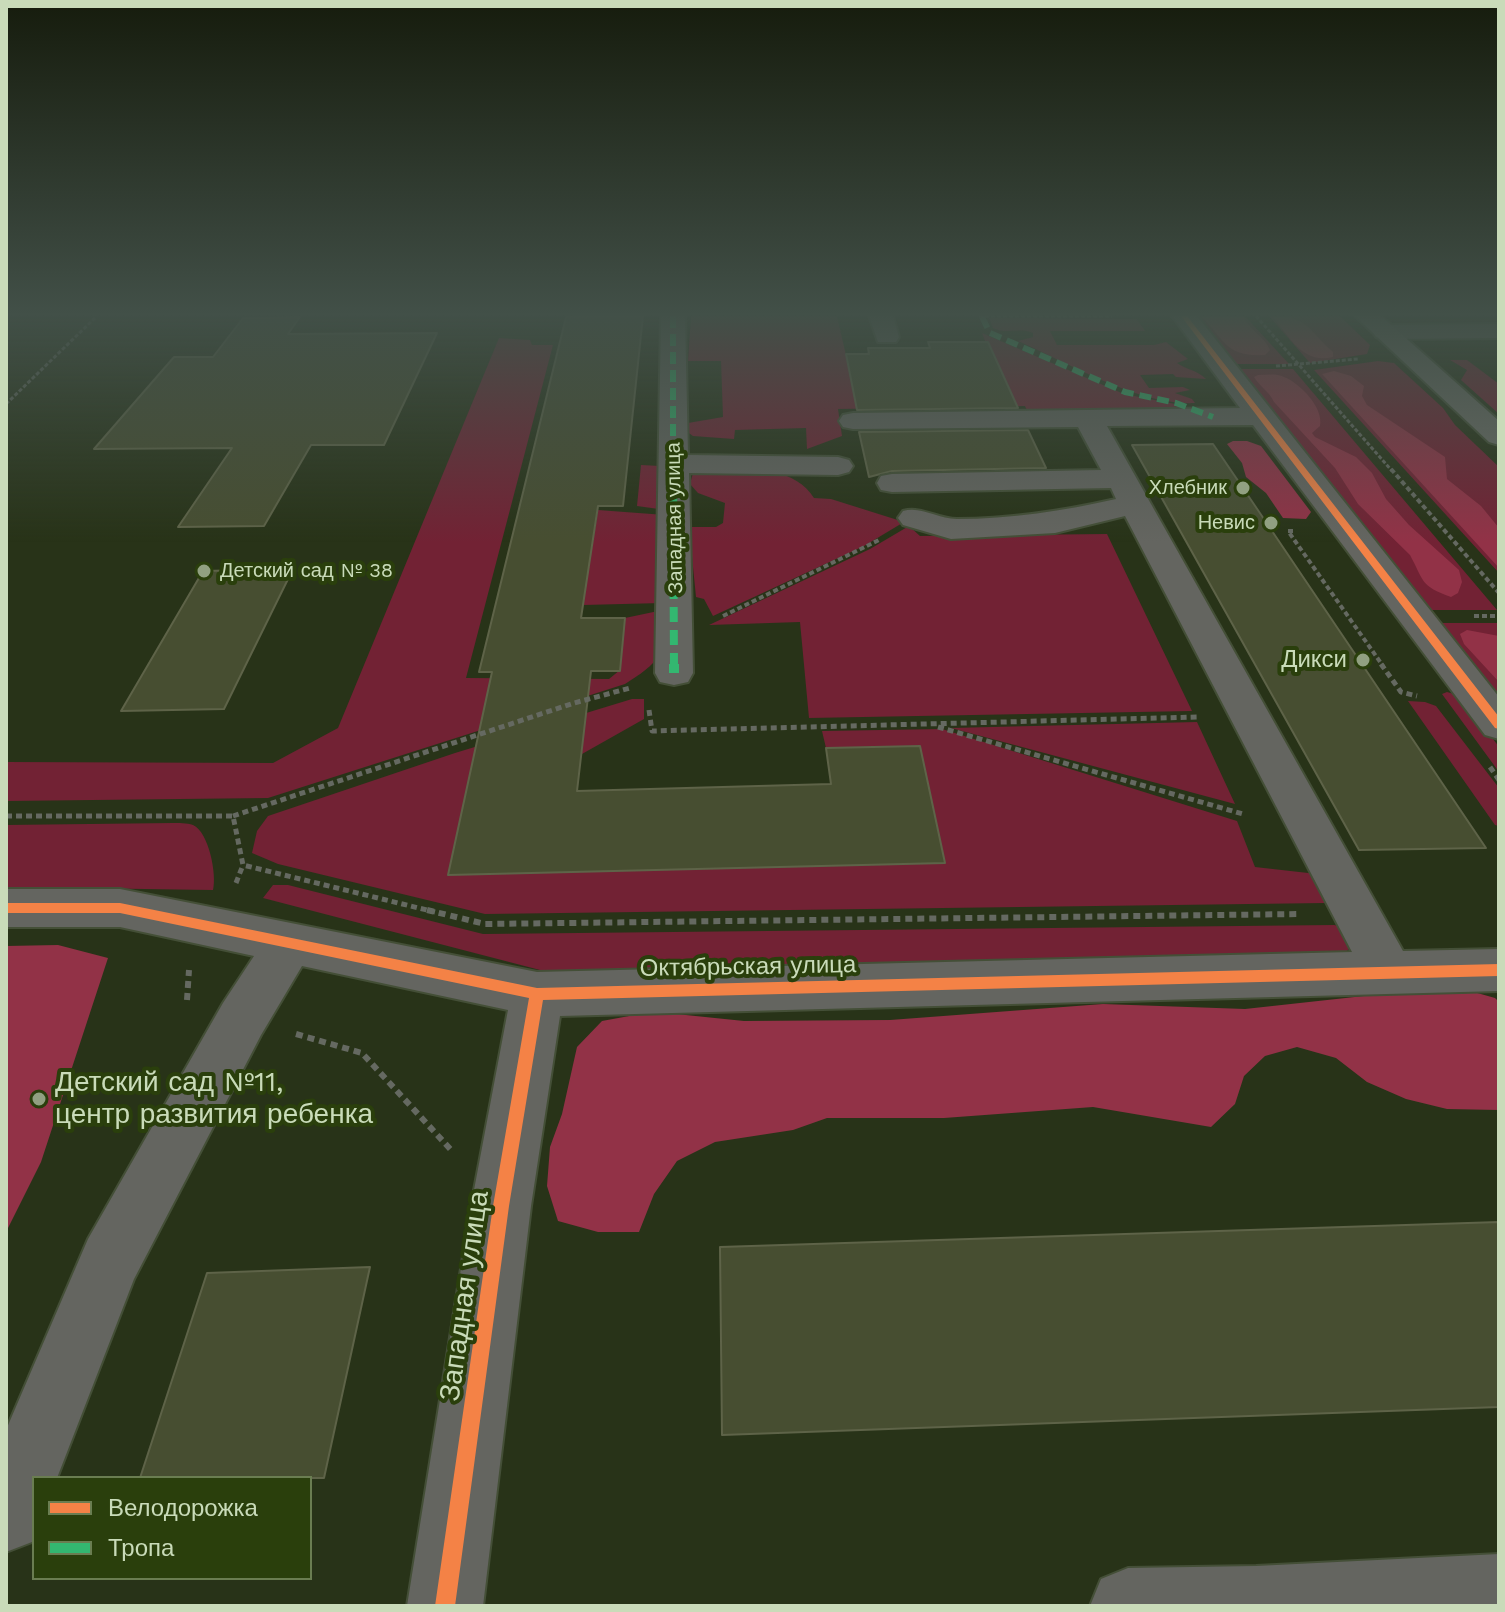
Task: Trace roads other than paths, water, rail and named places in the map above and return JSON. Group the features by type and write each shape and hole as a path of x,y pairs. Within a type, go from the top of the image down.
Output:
{"main road":[{"path":"1450,391 1499,436"}],"street":[{"name":"Западная улица","path":"665,666 674,464 674,391"},
{"path":"1242,391 1499,725"},
{"path":"853,421 1261,416"},
{"path":"1088,418 1389,973"},
{"path":"674,464 838,466"},
{"path":"892,483 1128,492"},
{"path":"914,518 951,529 1055,523 1128,492"},
{"name":"Октябрьская улица","path":"6,908 120,908 537,994 1499,970"},
{"path":"6,1516 110,1261 242,1019 290,943"},
{"name":"Западная улица","path":"445,1606 501,1206 537,994"},
{"path":"1128,1606 1256,1605 1499,1592"}],"place":[{"name":"Хлебник","path":"1243,488"},
{"name":"Невис","path":"1271,523"},
{"name":"Детский сад № 38","path":"204,571"},
{"name":"Дикси","path":"1363,660"},
{"name":"Детский сад №11, центр развития ребенка","path":"39,1099"}]}
